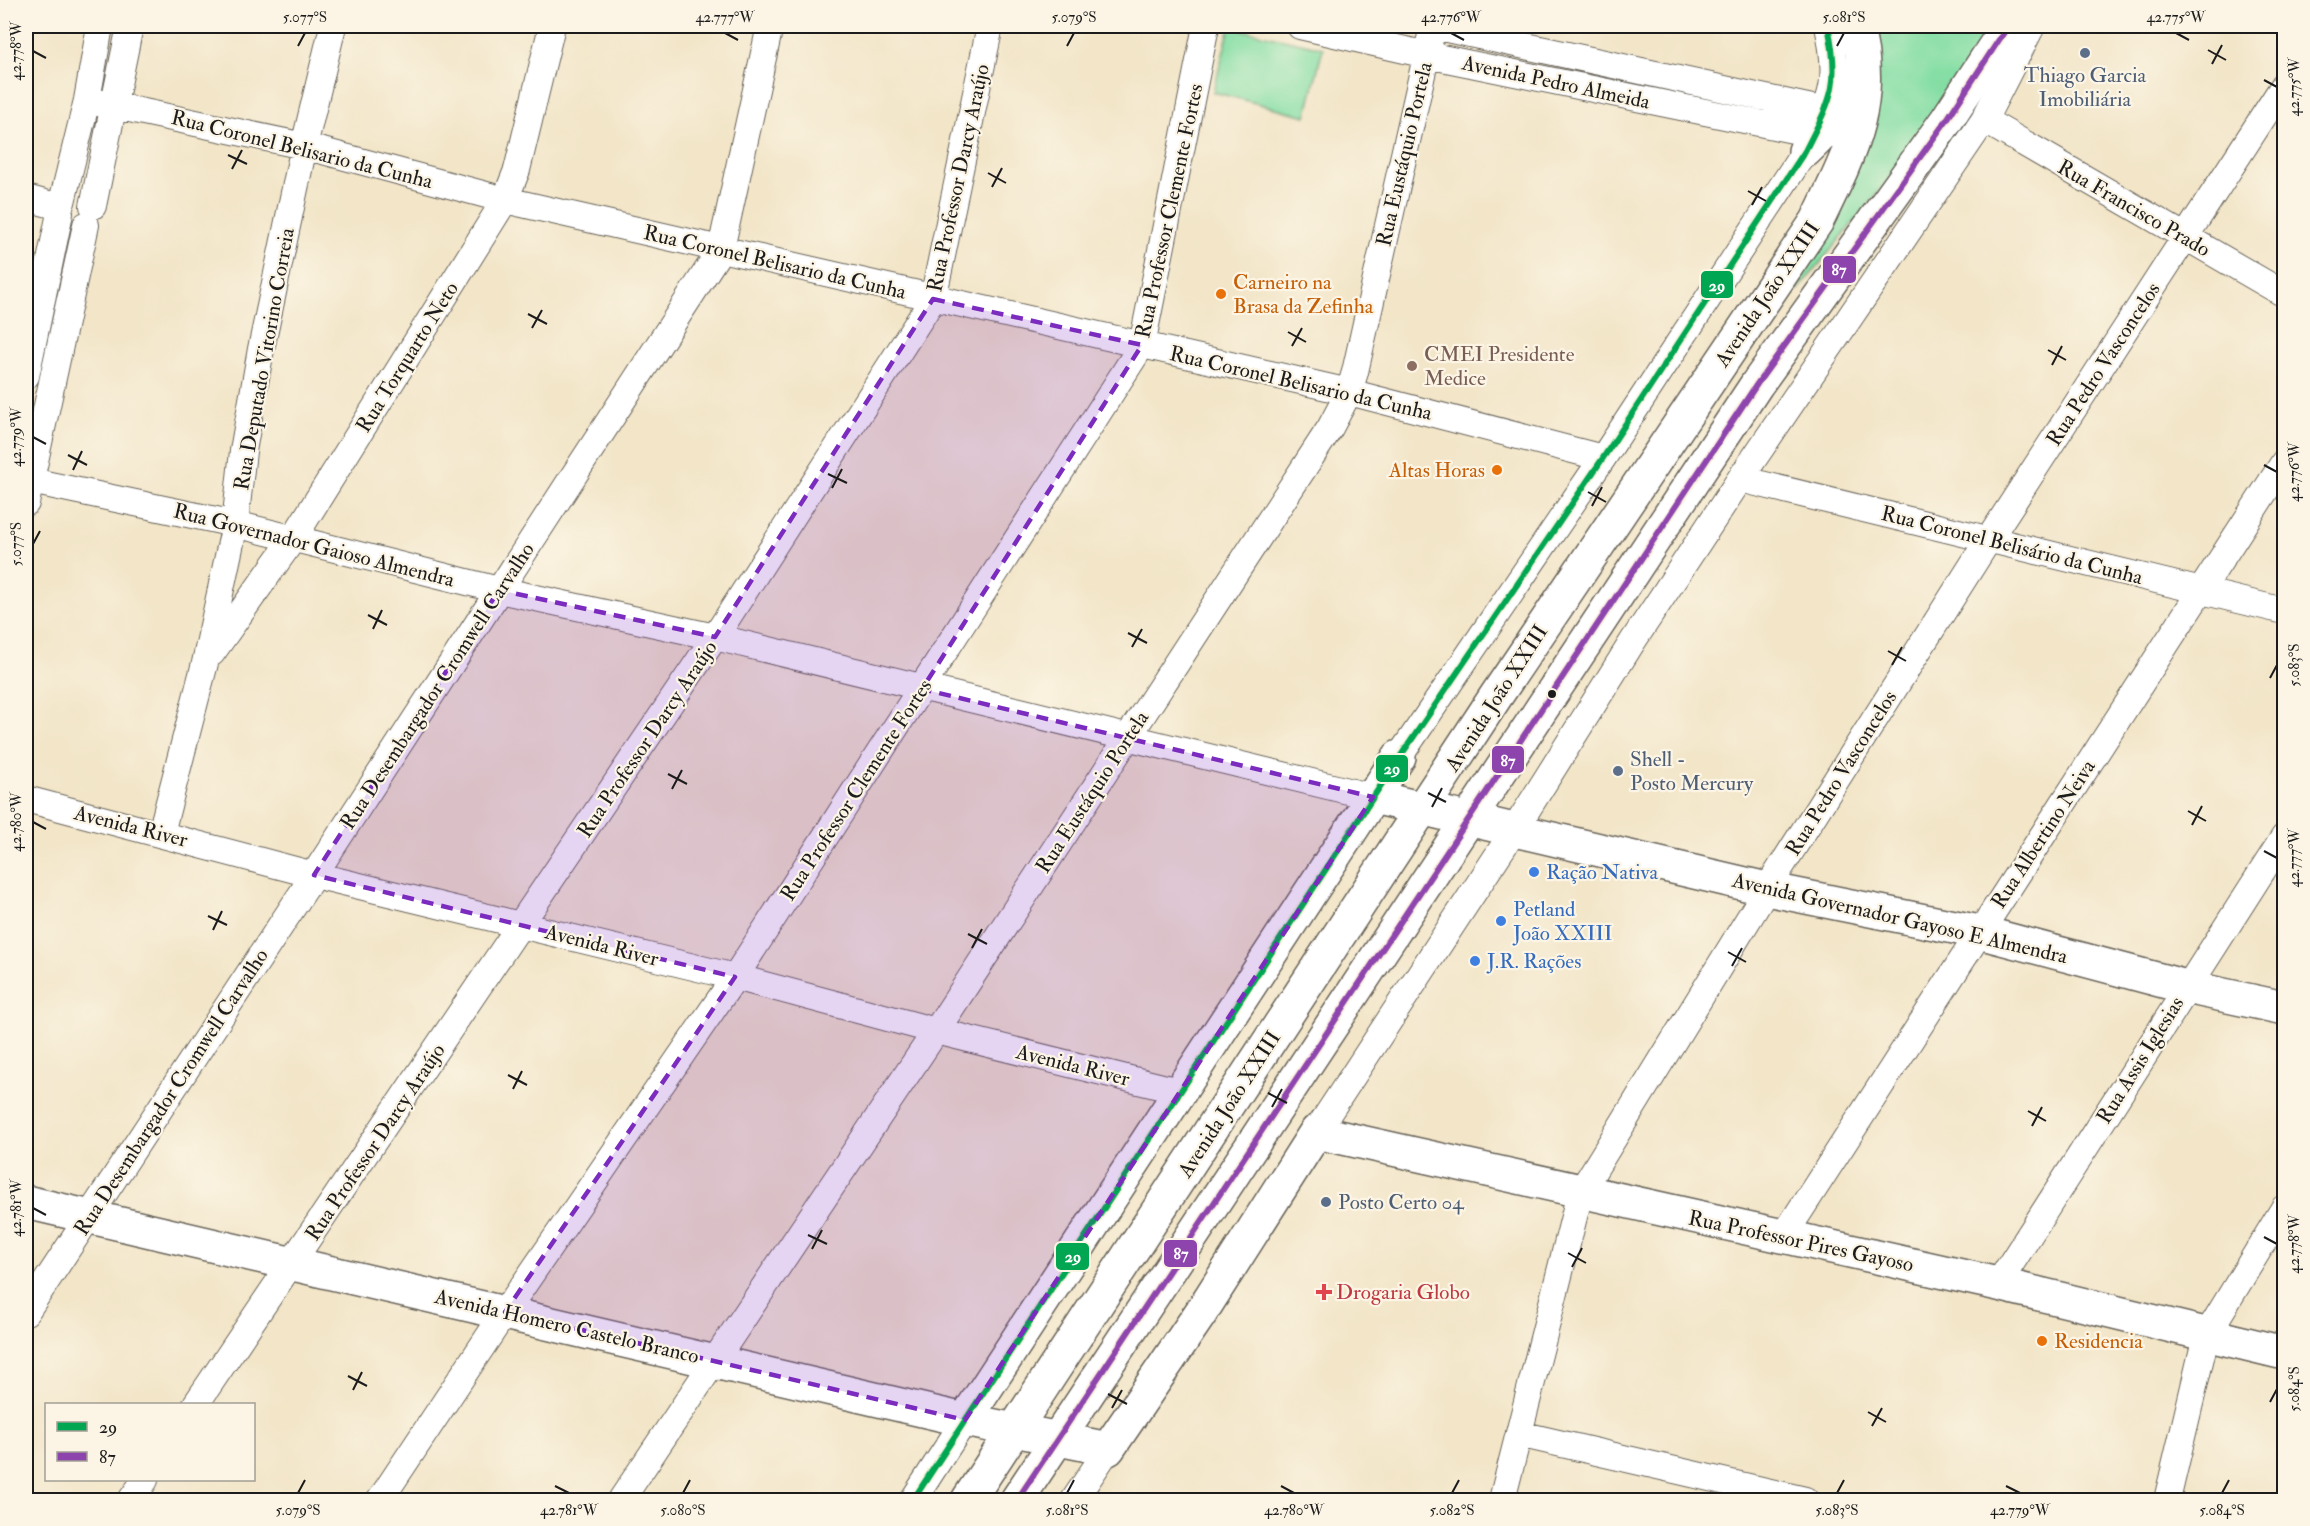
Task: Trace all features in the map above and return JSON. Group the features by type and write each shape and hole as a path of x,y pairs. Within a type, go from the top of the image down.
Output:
{"main road":[{"path":"1809,143 1831,127 1845,102 1847,27"},
{"name":"Avenida João XXIII","path":"968,1500 1423,808 1817,221 1850,154 1864,90 1864,63 1847,27"},
{"name":"Avenida João XXIII","path":"1017,1500 1757,384 1880,211 1908,191 2021,31"},
{"path":"965,1420 1399,757"},
{"name":"Avenida Governador Gayoso E Almendra","path":"1373,796 1767,888 1979,932 2186,987 2284,1008"},
{"path":"1108,1449 1200,1314 1316,1132"},
{"name":"Rua Professor Pires Gayoso","path":"1316,1132 1580,1193 1998,1284 2284,1353"},
{"name":"Avenida Homero Castelo Branco","path":"26,1202 294,1262 1013,1431 1108,1449"}],"street":[{"path":"26,376 61,207 87,100 100,26"},
{"path":"27,488 130,26"},
{"name":"Rua Deputado Vitorino Correia","path":"161,833 205,663 235,524 243,451 304,146 333,26"},
{"name":"Rua Torquarto Neto","path":"205,663 293,539 506,200 517,170 552,26"},
{"name":"Rua Desembargador Cromwell Carvalho","path":"26,1312 315,875 721,249 770,26"},
{"name":"Rua Professor Darcy Araújo","path":"197,1403 716,637 933,299 990,26"},
{"name":"Rua Professor Clemente Fortes","path":"380,1500 505,1312 735,977 1142,345 1206,26"},
{"name":"Avenida Pedro Almeida","path":"1300,26 1809,143"},
{"name":"Avenida Pedro Almeida","path":"1433,26 1826,111"},
{"name":"Rua Eustáquio Portela","path":"621,1500 936,1031 1330,428 1349,392 1433,26"},
{"path":"1399,757 1603,458 1809,143 1831,98 1847,27"},
{"path":"1316,1132 1515,829 1633,641 1984,120 2021,31"},
{"name":"Rua Pedro Vasconcelos","path":"1502,1500 1580,1193 1767,888 1989,538 2284,85"},
{"name":"Rua Coronel Belisario da Cunha","path":"87,100 304,146 506,200 1349,392 1603,458"},
{"name":"Rua Francisco Prado","path":"1984,120 2284,294"},
{"path":"26,198 61,207"},
{"path":"61,207 70,226 89,215"},
{"name":"Rua Albertino Neiva","path":"1783,1237 2284,462"},
{"name":"Rua Coronel Belisário da Cunha","path":"1740,479 2284,611"},
{"name":"Rua Governador Gaioso Almendra","path":"27,488 235,524 499,590 716,637 922,689 1128,736 1373,796"},
{"name":"Avenida River","path":"26,799 315,875 735,977 936,1031 1179,1091"},
{"name":"Rua Assis Iglesias","path":"1998,1284 2284,837"},
{"path":"2168,1500 2206,1336 2284,1208"},
{"path":"913,1500 965,1420"},
{"path":"1519,1434 1805,1500"},
{"path":"1074,1500 1108,1449"},
{"path":"131,1500 144,1481"}],"highlighted area":[{"path":"933,299 1142,345 922,689 1373,797 965,1420 505,1312 735,977 314,875 499,590 715,637"}],"green space":[{"path":"1869,26 1902,26 1931,33 1961,33 1984,26 2000,26 1942,115 1798,290 1790,283 1826,227 1876,118"},
{"path":"1230,27 1323,48 1306,116 1213,92"}],"transit line":[{"name":"29","path":"913,1500 1385,779 1603,458 1805,151 1831,92 1834,64 1828,26"},
{"name":"87","path":"1017,1500 1757,384 1946,121 2008,26"}],"place":[{"name":"Thiago Garcia Imobiliária","path":"2085,53"},
{"name":"Carneiro na Brasa da Zefinha","path":"1221,294"},
{"name":"CMEI Presidente Medice","path":"1412,366"},
{"name":"Altas Horas","path":"1497,470"},
{"name":"Shell - Posto Mercury","path":"1618,771"},
{"name":"Ração Nativa","path":"1534,872"},
{"name":"Petland João XXIII","path":"1501,921"},
{"name":"J.R. Rações","path":"1475,961"},
{"name":"Posto Certo 04","path":"1326,1202"},
{"name":"Drogaria Globo","path":"1324,1292"},
{"name":"Residencia","path":"2042,1341"}]}
